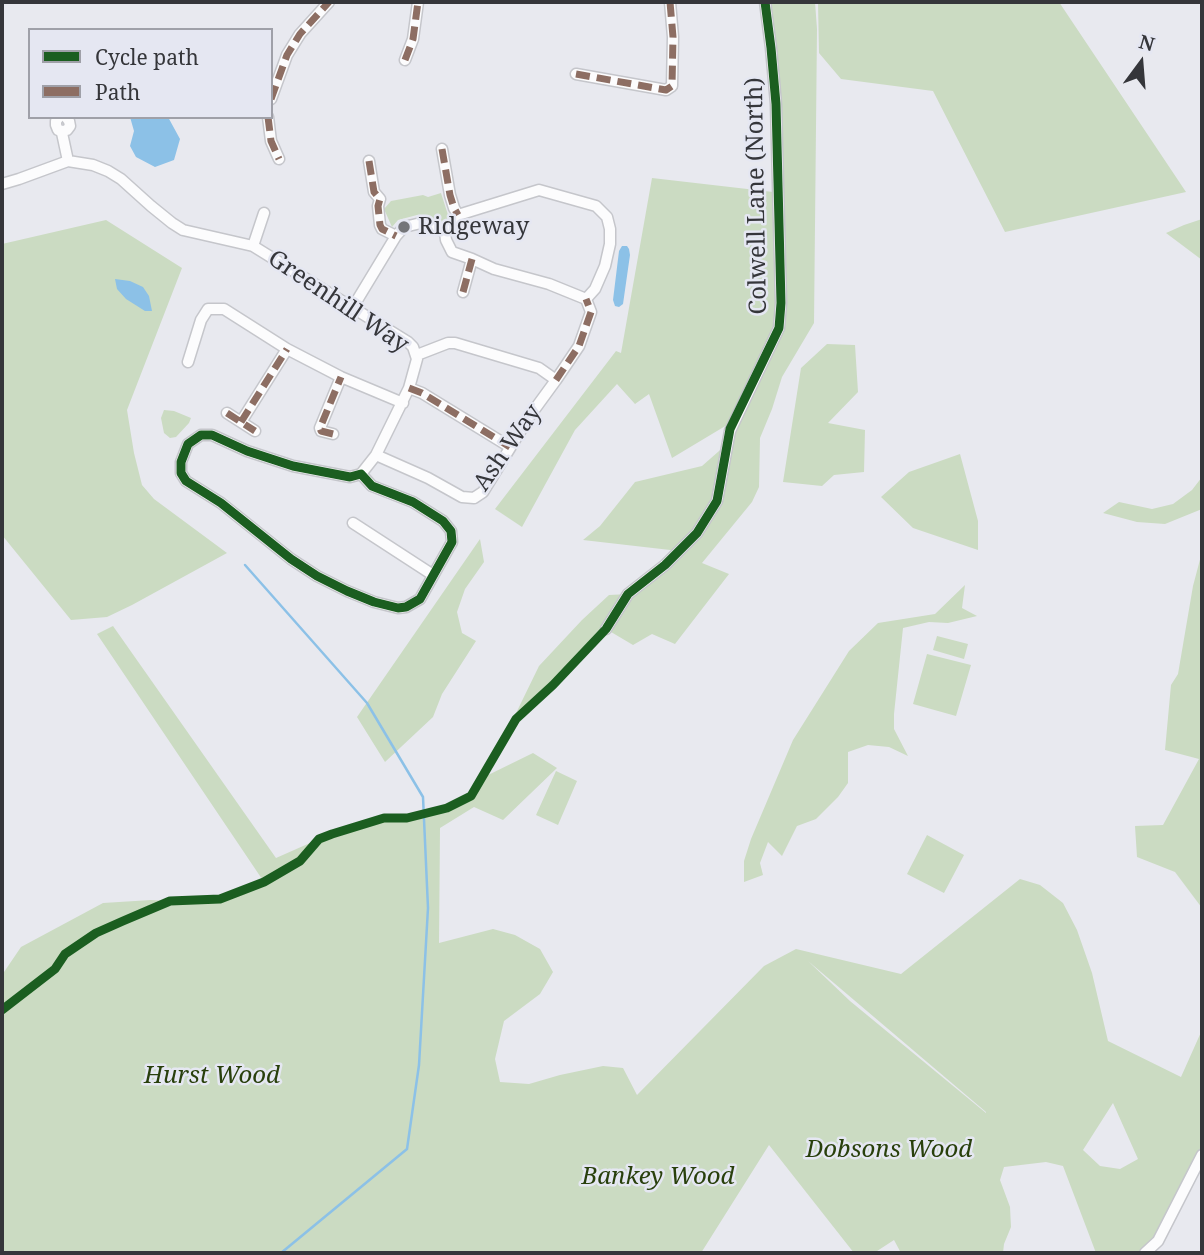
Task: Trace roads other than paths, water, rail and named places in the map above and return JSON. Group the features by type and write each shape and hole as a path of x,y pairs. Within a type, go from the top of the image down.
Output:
{"street":[{"path":"273,94 293,44 315,15 329,2"},
{"path":"404,53 413,39 418,2"},
{"path":"576,74 666,90 671,86 673,37 670,2"},
{"name":"Colwell Lane (North)","path":"606,629 628,594 665,565 697,533 717,500 730,431 779,328 781,297 776,104 765,2"},
{"path":"2,184 68,161 62,133 55,123 58,119"},
{"path":"60,131 67,130 70,126 68,119"},
{"path":"268,119 271,141 279,159"},
{"path":"442,149 450,195 458,215"},
{"name":"Greenhill Way","path":"68,161 93,165 108,171 183,230 253,246 413,347 417,359 403,403 376,455 361,474"},
{"path":"369,161 374,192 380,199 380,225 382,229 396,236"},
{"path":"539,190 596,206 607,218 610,229 606,266 586,299 550,284 494,269 452,253 445,232 458,215 539,190"},
{"name":"Greenhill Way","path":"253,246 264,213"},
{"path":"353,307 404,227 421,223 445,232"},
{"path":"463,292 472,259"},
{"name":"Ash Way","path":"376,455 417,472 462,497 474,498 483,492 529,417 579,346 590,312 586,299"},
{"path":"188,362 201,320 208,309 224,309 287,349 341,377 403,403"},
{"name":"Ash Way","path":"417,355 448,343 455,344 539,368 556,380"},
{"path":"241,422 287,349"},
{"path":"333,434 321,431 320,428 341,377"},
{"path":"409,388 422,393 510,447"},
{"path":"227,413 255,431"},
{"path":"201,435 212,435 247,451 293,466 350,477 361,474 372,486 413,502 433,514 451,531 452,542 433,575 419,599 406,607 398,608 374,602 347,591 291,559 221,503 186,481 181,473 183,454 192,440 201,435"},
{"path":"354,523 433,575"},
{"path":"1145,1253 1158,1241 1202,1155"}],"water":[{"path":"131,119 169,119 180,139 174,160 155,167 136,157 130,146 134,131"},
{"path":"622,246 627,246 630,255 623,304 619,307 615,306 613,300 619,251"},
{"path":"115,279 130,281 143,287 149,296 152,311 145,311 126,299 117,289"}],"waterway":[{"path":"245,565 367,703 423,797 428,908 419,1065 407,1149 281,1253"}],"place":[{"name":"Ridgeway","path":"404,227"}],"park label":[{"name":"Hurst Wood","path":"212,1076"},
{"name":"Dobsons Wood","path":"889,1150"},
{"name":"Bankey Wood","path":"658,1177"}]}
